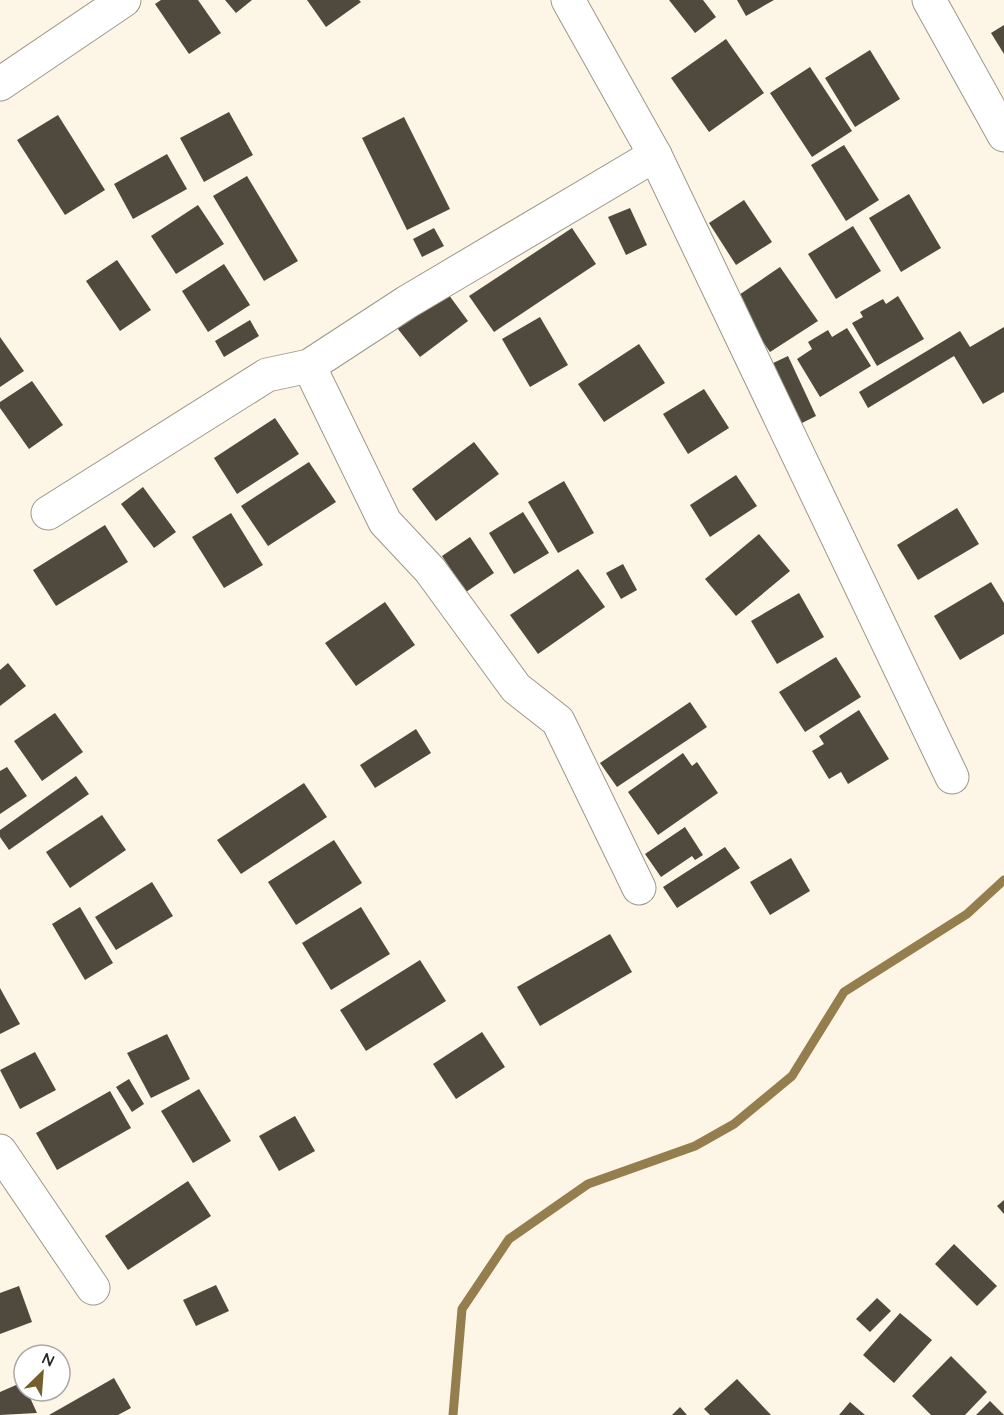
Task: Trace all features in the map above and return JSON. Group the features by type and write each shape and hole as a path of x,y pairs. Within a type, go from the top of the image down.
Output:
{"street":[{"path":"568,0 655,155 952,777"},
{"path":"928,0 1004,135"},
{"path":"0,84 114,3"},
{"path":"48,513 267,375 309,366 407,302 655,155"},
{"path":"309,366 385,522 430,570 516,688 558,721 639,888"},
{"path":"0,1151 93,1288"}],"building":[{"path":"161,0 198,0 221,33 189,54 155,4"},
{"path":"225,0 252,0 236,13"},
{"path":"307,0 359,0 361,2 326,27"},
{"path":"669,0 703,0 716,17 695,33"},
{"path":"737,0 774,0 746,16"},
{"path":"1004,25 1004,54 991,33"},
{"path":"726,39 764,93 709,132 671,78"},
{"path":"870,50 900,99 855,127 825,78"},
{"path":"810,67 852,131 812,157 770,93"},
{"path":"229,112 253,155 204,182 180,138"},
{"path":"58,115 105,190 65,215 17,140"},
{"path":"404,117 450,209 407,230 362,138"},
{"path":"844,145 879,200 846,221 811,165"},
{"path":"167,154 187,189 133,219 114,184"},
{"path":"247,176 298,261 264,281 213,196"},
{"path":"909,194 941,248 901,272 869,218"},
{"path":"744,200 772,242 736,265 709,223"},
{"path":"198,205 224,244 176,274 151,236"},
{"path":"630,208 647,245 626,255 608,217"},
{"path":"853,226 881,271 836,299 808,254"},
{"path":"434,228 444,246 422,257 413,239"},
{"path":"572,228 596,264 494,332 469,296"},
{"path":"117,260 151,310 120,331 86,281"},
{"path":"224,264 250,305 208,332 182,291"},
{"path":"780,267 818,321 770,352 733,299"},
{"path":"443,287 468,321 420,357 394,324"},
{"path":"898,296 924,339 877,366 852,323 863,317 860,312 883,299 886,304"},
{"path":"540,317 568,365 530,387 502,339"},
{"path":"250,320 259,336 224,357 215,341"},
{"path":"1004,327 1004,392 983,404 954,356 868,408 859,392 960,331 970,347"},
{"path":"847,328 871,366 820,397 797,359 812,349 808,342 828,330 832,337"},
{"path":"0,337 24,371 0,387"},
{"path":"639,344 665,383 604,422 578,384"},
{"path":"788,356 816,416 798,425 769,365"},
{"path":"32,381 63,425 29,449 0,408 0,402"},
{"path":"704,389 729,428 688,454 663,414"},
{"path":"275,418 299,454 237,494 214,458"},
{"path":"474,442 499,474 436,521 412,489"},
{"path":"309,462 336,502 268,546 241,506"},
{"path":"736,475 757,506 710,537 690,505"},
{"path":"564,481 594,533 558,553 528,502"},
{"path":"143,487 176,532 154,548 121,504"},
{"path":"957,508 979,544 918,580 897,545"},
{"path":"523,512 549,553 514,574 489,533"},
{"path":"231,513 263,565 224,588 192,537"},
{"path":"105,525 128,562 56,606 33,570"},
{"path":"759,534 790,571 736,616 705,579"},
{"path":"470,537 494,573 466,592 442,556"},
{"path":"623,564 637,590 621,599 606,573"},
{"path":"578,569 605,607 538,654 510,615"},
{"path":"991,582 1004,603 1004,634 960,660 934,616"},
{"path":"799,593 824,637 777,664 751,621"},
{"path":"385,602 415,645 356,686 325,643"},
{"path":"836,657 861,697 805,732 779,692"},
{"path":"8,663 26,686 0,706 0,670"},
{"path":"690,702 707,727 617,787 600,763"},
{"path":"859,710 889,759 848,784 841,772 829,779 812,751 824,744 819,736"},
{"path":"55,713 83,752 42,781 14,741"},
{"path":"416,729 431,753 375,788 360,765"},
{"path":"683,753 692,766 697,762 718,793 658,835 628,792"},
{"path":"7,767 27,796 0,814 0,771"},
{"path":"76,776 89,794 9,850 0,837 0,830"},
{"path":"304,783 327,817 241,874 217,840"},
{"path":"102,815 126,850 70,888 46,852"},
{"path":"685,827 703,855 695,860 692,856 661,877 645,854"},
{"path":"334,840 362,883 296,925 268,882"},
{"path":"725,847 740,868 677,908 663,887"},
{"path":"791,858 810,891 770,915 750,882"},
{"path":"152,882 173,916 116,950 95,917"},
{"path":"80,907 113,963 85,980 52,924"},
{"path":"361,907 390,954 331,990 302,943"},
{"path":"610,934 632,972 540,1026 517,987"},
{"path":"420,960 446,1001 366,1051 340,1010"},
{"path":"0,988 20,1024 0,1034"},
{"path":"482,1032 505,1067 456,1099 433,1064"},
{"path":"167,1034 190,1079 151,1098 127,1053"},
{"path":"35,1052 56,1090 20,1109 0,1070"},
{"path":"129,1079 144,1104 132,1112 116,1087"},
{"path":"199,1089 231,1141 193,1163 161,1111"},
{"path":"110,1091 131,1128 57,1170 36,1133"},
{"path":"295,1116 315,1151 279,1171 259,1136"},
{"path":"188,1181 211,1216 128,1270 105,1236"},
{"path":"1004,1200 1004,1214 997,1206"},
{"path":"954,1244 997,1286 977,1306 935,1264"},
{"path":"216,1285 229,1311 196,1326 183,1300"},
{"path":"19,1286 32,1322 0,1334 0,1293"},
{"path":"877,1298 891,1311 870,1332 856,1319"},
{"path":"900,1313 932,1340 894,1383 863,1355"},
{"path":"951,1356 987,1392 965,1415 931,1415 912,1396"},
{"path":"114,1378 131,1408 118,1415 49,1415"},
{"path":"737,1379 771,1415 710,1415 704,1409"},
{"path":"12,1387 12,1403 32,1403 37,1413 0,1415 0,1392"},
{"path":"990,1401 1004,1415 976,1415"},
{"path":"850,1402 865,1415 839,1415"},
{"path":"680,1407 687,1415 672,1415"}],"waterway":[{"path":"453,1415 462,1309 509,1239 588,1184 695,1146 734,1124 792,1076 844,992 967,914 1004,880"}]}
